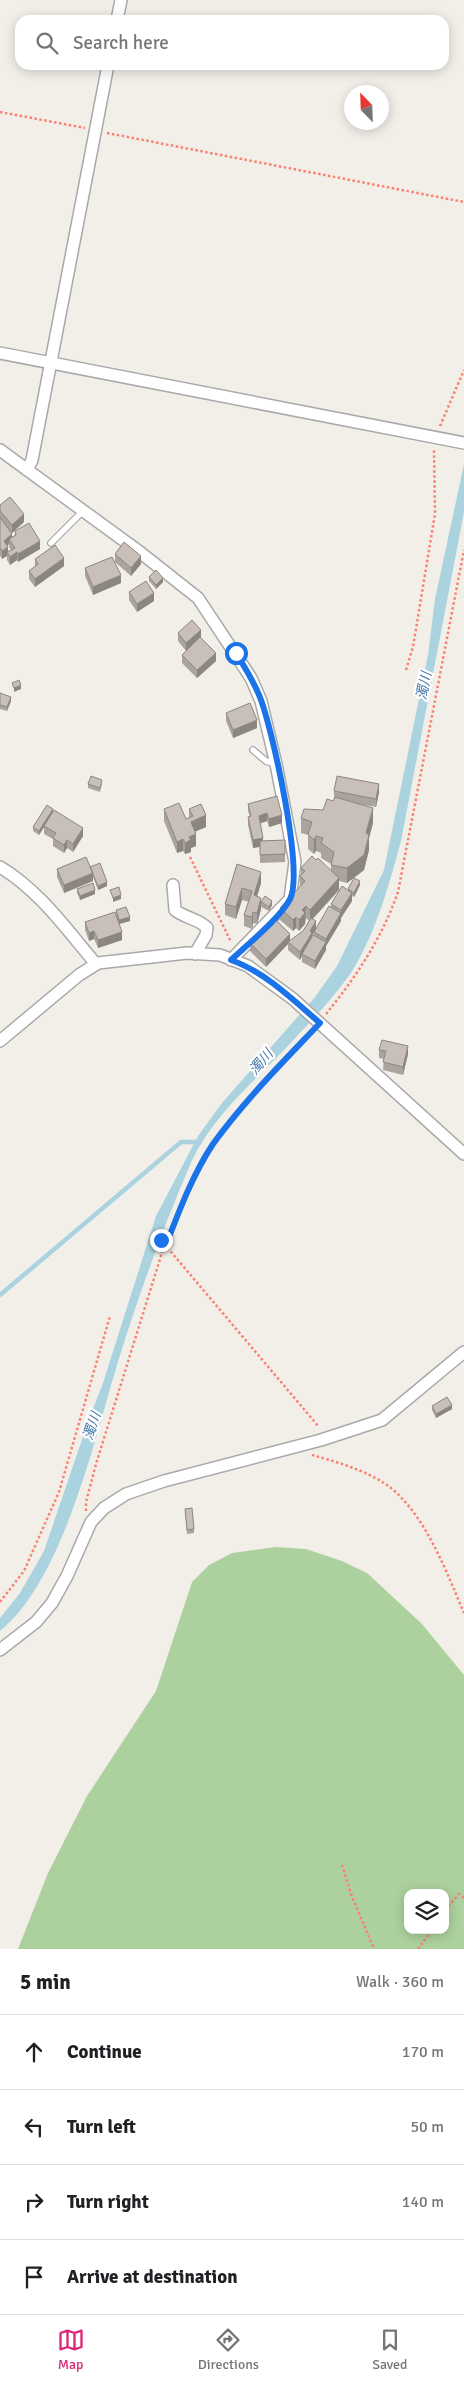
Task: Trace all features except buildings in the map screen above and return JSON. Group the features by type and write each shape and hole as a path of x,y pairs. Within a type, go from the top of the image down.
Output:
{"street":[{"path":"118,15 121,0"},
{"path":"27,470 32,460 107,70"},
{"path":"0,353 458,442"},
{"path":"0,450 83,510 198,598 251,678 261,701 276,764 295,862 290,899 234,957"},
{"path":"0,867 35,894 96,964"},
{"path":"173,885 175,910 184,917 201,922 207,928 206,935 195,954"},
{"path":"0,1041 79,975 96,964 139,957 195,954 234,957 293,999 464,1154"},
{"path":"0,1650 36,1622 52,1603 67,1576 90,1522 104,1508 126,1494 164,1481 289,1449 382,1420 464,1352"}],"lane":[{"path":"51,543 83,510"},
{"path":"253,750 266,761 276,764"}],"path":[{"path":"0,112 464,202"},
{"path":"406,670 413,647 435,514 434,438 464,370"},
{"path":"90,1522 85,1508 96,1464 166,1245 199,1169 212,1145 238,1113 349,985 370,952 389,916 398,892 464,550"},
{"path":"190,857 234,957"},
{"path":"161,1240 328,1438"},
{"path":"0,1602 24,1571 59,1492 110,1316"},
{"path":"289,1449 362,1472 385,1484 400,1496 438,1553 464,1613"},
{"path":"342,1865 351,1894 374,1949"},
{"path":"449,1905 459,1894 464,1898"},
{"path":"418,1949 429,1934"}],"green space":[{"path":"276,1547 306,1549 342,1561 367,1573 422,1624 464,1675 464,1949 18,1949 48,1873 87,1796 156,1691 192,1582 209,1565 232,1553"}],"water":[{"name":"濁川","path":"464,464 464,512 401,841 376,922 354,968 342,985 306,1027 239,1096 211,1128 200,1146 180,1189 142,1289 74,1507 59,1544 42,1579 22,1608 0,1631 0,1618 20,1593 44,1551 103,1383 156,1216 198,1136 222,1103 315,997 337,966 384,870 428,655 435,599"}],"waterway":[{"path":"0,1295 181,1142 200,1142"}],"route":[{"path":"161,1240 166,1245 199,1169 212,1145 271,1075 320,1023 293,999 248,966 231,960 276,916 290,899 295,862 289,822 261,701 251,678 236,653"}]}
